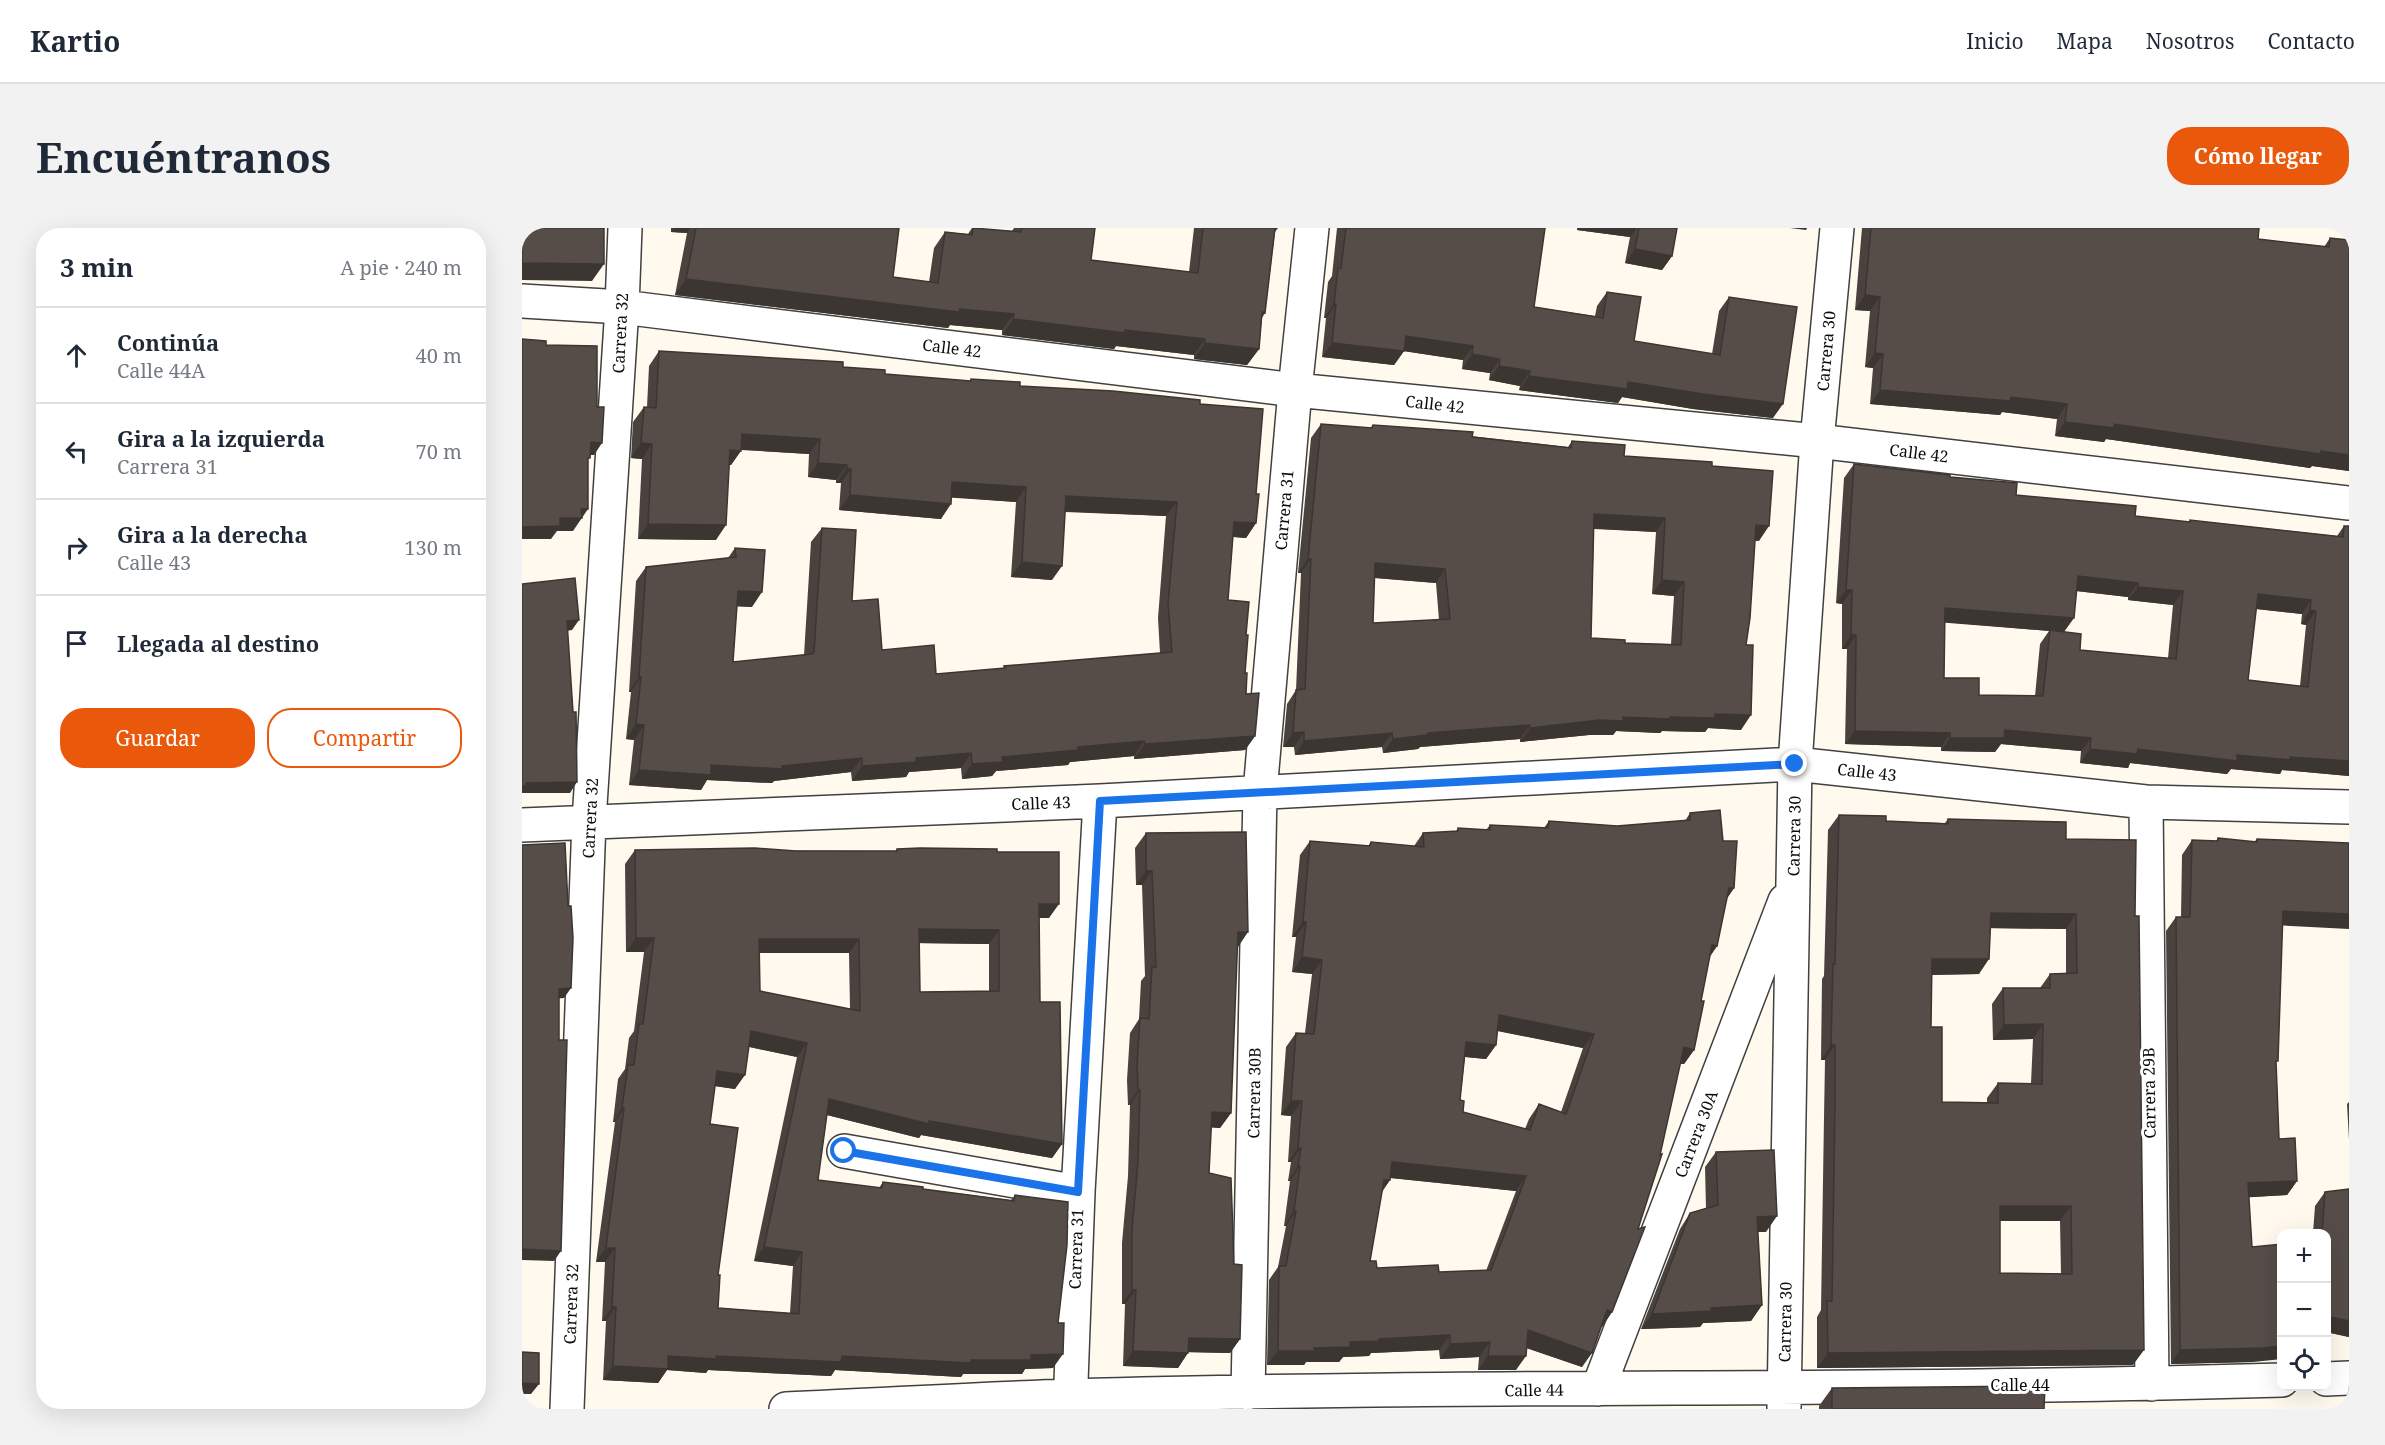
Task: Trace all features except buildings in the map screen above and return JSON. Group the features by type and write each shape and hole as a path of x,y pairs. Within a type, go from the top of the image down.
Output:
{"street":[{"name":"Carrera 32","path":"567,1409 589,821 626,228"},
{"name":"Carrera 31","path":"1260,792 1295,390 1312,228"},
{"name":"Carrera 30","path":"1784,1397 1795,764 1817,441 1837,228"},
{"name":"Calle 42","path":"522,301 622,307 1295,390 1817,441 2349,503"},
{"name":"Calle 43","path":"522,825 1100,801 1795,764 2146,802 2349,807"},
{"name":"Carrera 30B","path":"1248,1393 1260,792"},
{"name":"Carrera 31","path":"1070,1402 1078,1192 1100,801"},
{"name":"Carrera 29B","path":"2146,802 2152,1384"},
{"name":"Carrera 30A","path":"1598,1389 1793,879"},
{"path":"844,1151 1078,1192"},
{"path":"2331,1379 2349,1378"},
{"name":"Calle 44","path":"786,1409 1070,1402 1248,1393 1598,1389 1784,1397 2277,1380"}],"route":[{"path":"844,1151 1078,1192 1100,801 1795,764"}]}
